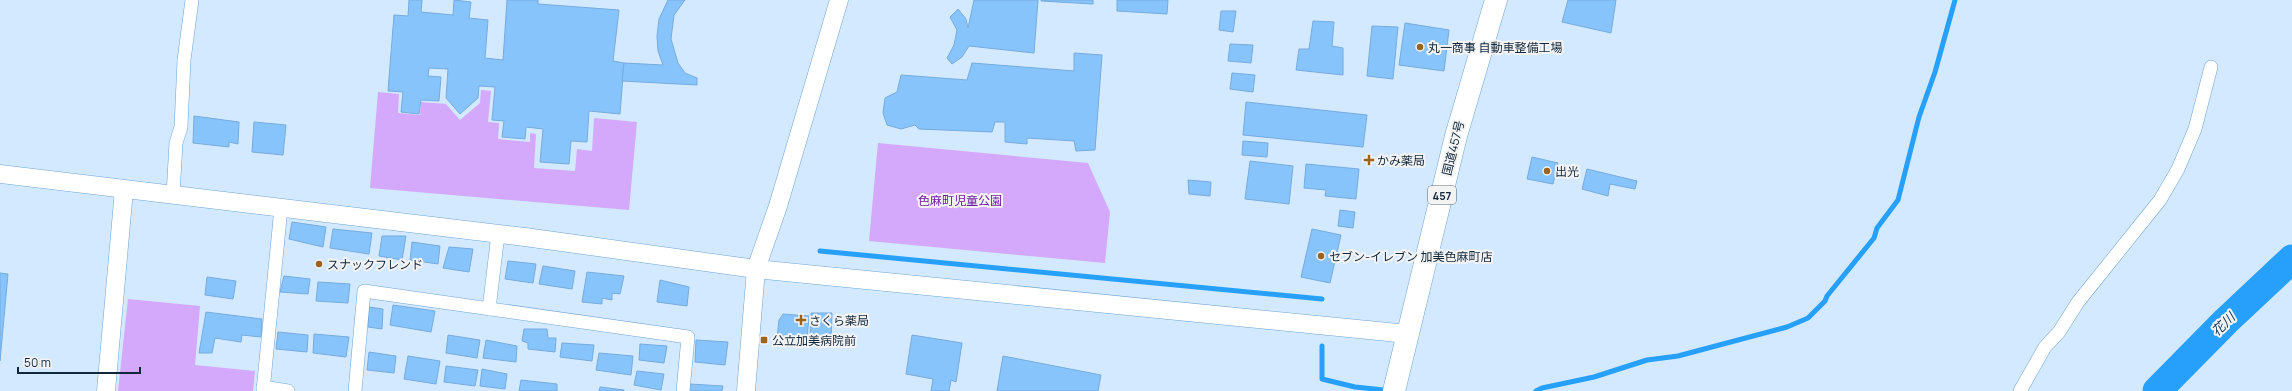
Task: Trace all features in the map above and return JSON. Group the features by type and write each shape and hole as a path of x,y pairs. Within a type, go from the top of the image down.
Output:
{"highway":[{"name":"国道457号","path":"1394,391 1456,136 1496,0"}],"street":[{"path":"173,195 176,143 181,127 184,60 192,0"},
{"path":"746,391 756,269 778,206 839,0"},
{"path":"2020,391 2045,348 2059,332 2078,302 2114,255 2160,200 2171,181 2195,129 2211,68"},
{"path":"0,174 498,234 756,269 1408,334"},
{"path":"106,391 124,190"},
{"path":"281,208 263,389 288,391"},
{"path":"489,309 498,234"},
{"path":"355,391 364,291 688,337 683,391"}],"green space":[{"path":"481,90 491,91 488,122 499,123 498,139 530,142 530,133 536,134 534,168 575,171 577,149 592,151 594,118 637,122 629,210 370,188 378,92 399,94 398,113 420,115 421,102 446,104 460,120 480,103"},
{"name":"色麻町児童公園","path":"878,143 1088,163 1110,212 1105,263 869,241"},
{"path":"128,299 200,306 195,365 255,371 253,391 118,391"}],"building":[{"path":"409,0 422,0 421,12 453,15 454,0 471,2 469,18 488,20 485,58 503,60 507,0 538,0 538,4 619,10 613,61 624,63 620,114 589,111 587,142 571,141 569,164 540,162 543,129 526,127 525,139 502,137 504,121 492,120 495,87 479,86 478,98 460,114 446,98 448,69 429,68 428,76 441,77 439,101 421,100 419,114 401,112 403,92 388,91 394,15 408,16"},
{"path":"668,0 685,0 674,15 671,39 678,63 685,73 697,78 697,85 622,81 624,63 663,65 658,51 657,36 659,19"},
{"path":"974,0 1038,0 1034,53 969,46 962,57 952,64 947,58 954,45 957,30 950,17 958,9 966,19 968,28"},
{"path":"1093,0 1093,4 1041,1"},
{"path":"1117,0 1168,0 1167,14 1117,11"},
{"path":"1568,0 1616,0 1611,33 1562,22"},
{"path":"1221,11 1236,11 1233,32 1219,30"},
{"path":"1313,21 1334,22 1332,46 1343,48 1343,75 1296,70 1299,49 1309,49"},
{"path":"1405,23 1449,30 1444,71 1399,65"},
{"path":"1372,26 1398,27 1393,79 1367,76"},
{"path":"1230,44 1253,45 1251,63 1228,61"},
{"path":"1074,53 1102,55 1095,150 1076,151 1074,141 1027,138 1027,144 1005,142 1005,122 995,122 992,132 919,129 915,125 901,129 887,125 883,113 885,98 897,92 901,75 967,80 972,63 1074,71"},
{"path":"1232,73 1255,75 1253,92 1230,89"},
{"path":"1246,102 1367,115 1363,147 1243,135"},
{"path":"194,116 239,122 238,144 229,142 229,147 193,143"},
{"path":"254,122 286,125 283,155 252,152"},
{"path":"1243,141 1268,143 1267,157 1242,155"},
{"path":"1532,157 1558,163 1553,184 1527,179"},
{"path":"1250,161 1293,166 1289,204 1245,199"},
{"path":"1306,164 1359,169 1356,199 1325,196 1326,190 1304,188"},
{"path":"1587,169 1637,181 1635,189 1610,184 1608,196 1582,189"},
{"path":"1188,180 1211,182 1210,196 1189,194"},
{"path":"1340,210 1355,212 1353,228 1338,226"},
{"path":"292,222 326,227 323,247 289,239"},
{"path":"333,229 372,233 369,254 330,248"},
{"name":"セブン-イレブン 加美色麻町店","path":"1312,229 1341,235 1330,283 1301,277"},
{"path":"382,236 406,236 402,260 379,256"},
{"path":"412,242 440,246 438,264 410,260"},
{"path":"449,247 473,249 469,272 443,268"},
{"path":"508,261 536,264 533,283 505,279"},
{"path":"543,266 575,271 572,289 539,284"},
{"path":"587,272 624,276 620,294 612,293 612,300 602,298 602,304 582,302"},
{"path":"0,273 8,274 0,361"},
{"path":"284,276 310,279 308,294 280,292"},
{"path":"207,277 236,281 233,299 205,295"},
{"path":"660,280 689,287 687,306 657,302"},
{"path":"318,282 350,284 348,303 316,301"},
{"path":"393,305 435,311 431,332 390,325"},
{"path":"369,307 383,309 382,329 368,327"},
{"path":"206,312 262,319 261,337 242,335 241,342 215,338 212,353 199,353"},
{"path":"811,313 832,313 831,340 810,338"},
{"path":"783,314 809,316 807,340 777,338 779,320"},
{"path":"524,329 547,329 548,338 556,338 555,352 528,349 528,343 522,341"},
{"path":"278,332 308,335 307,352 276,349"},
{"path":"314,334 349,337 346,357 313,353"},
{"path":"448,335 480,340 477,358 446,353"},
{"path":"912,335 962,343 956,382 951,380 949,391 931,391 933,379 906,374"},
{"path":"486,340 517,346 516,362 483,358"},
{"path":"696,340 728,342 725,365 695,362"},
{"path":"562,343 594,345 592,361 560,357"},
{"path":"640,344 667,346 664,363 639,360"},
{"path":"369,352 396,356 394,373 367,370"},
{"path":"599,353 633,356 631,375 596,370"},
{"path":"408,356 440,361 436,384 404,379"},
{"path":"1003,356 1101,375 1098,391 997,391"},
{"path":"446,366 478,370 475,386 444,382"},
{"path":"482,369 507,374 505,389 480,386"},
{"path":"637,371 664,374 661,390 634,385"},
{"path":"521,380 557,384 557,391 519,391"},
{"path":"690,384 723,386 722,391 689,391"},
{"path":"600,387 624,390 624,391 599,391"}],"waterway":[{"path":"1536,391 1542,388 1594,377 1647,360 1678,356 1787,327 1808,318 1825,301 1827,296 1874,238 1877,228 1898,200 1919,117 1935,72 1955,0"},
{"path":"820,251 1322,299"},
{"name":"花川","path":"2157,391 2226,321 2292,259"},
{"path":"1322,346 1322,379 1355,387 1384,390"}],"place":[{"name":"丸一商事 自動車整備工場","path":"1420,47"},
{"name":"かみ薬局","path":"1369,160"},
{"name":"出光","path":"1547,171"},
{"name":"セブン-イレブン 加美色麻町店","path":"1321,256"},
{"name":"スナックフレンド","path":"319,264"},
{"name":"さくら薬局","path":"801,320"},
{"name":"公立加美病院前","path":"764,340"}]}
